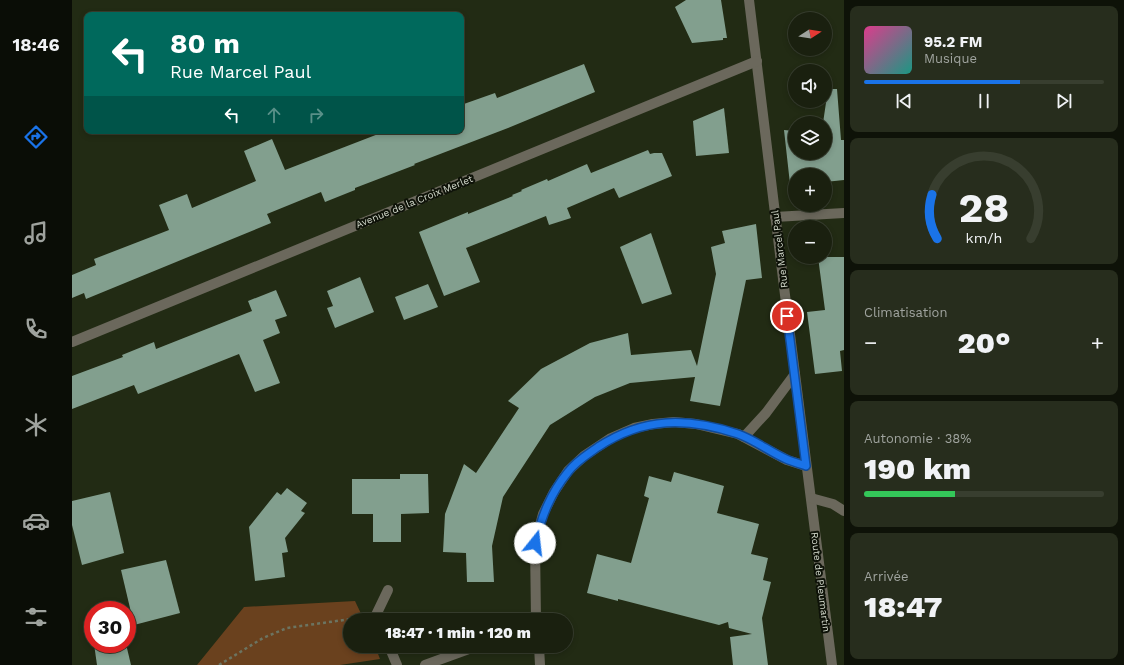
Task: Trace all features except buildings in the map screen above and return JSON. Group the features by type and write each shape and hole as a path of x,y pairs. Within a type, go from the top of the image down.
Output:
{"street":[{"name":"Rue Marcel Paul","path":"749,0 811,498"},
{"name":"Avenue de la Croix Merlet","path":"72,342 757,61"},
{"path":"775,217 844,213"},
{"path":"744,437 766,413 795,374"},
{"path":"536,613 535,543 543,514 554,492 568,471 584,456 611,438 634,428 652,424 674,422 696,424 716,428 744,437 787,460 806,466"},
{"path":"811,498 833,504 844,511"},
{"name":"Route de Pleumartin","path":"811,498 832,665"},
{"path":"379,613 388,590"},
{"path":"392,653 397,665"},
{"path":"425,665 458,653"},
{"path":"539,653 540,665"}],"path":[{"path":"219,665 263,638 287,628 343,622"}],"shaded area":[{"path":"355,601 361,613 343,613 343,653 378,653 380,659 340,665 197,665 244,607"}],"route":[{"path":"535,543 543,514 554,492 568,471 584,456 611,438 634,428 652,424 674,422 716,428 738,434 787,460 806,466 787,316"}]}
